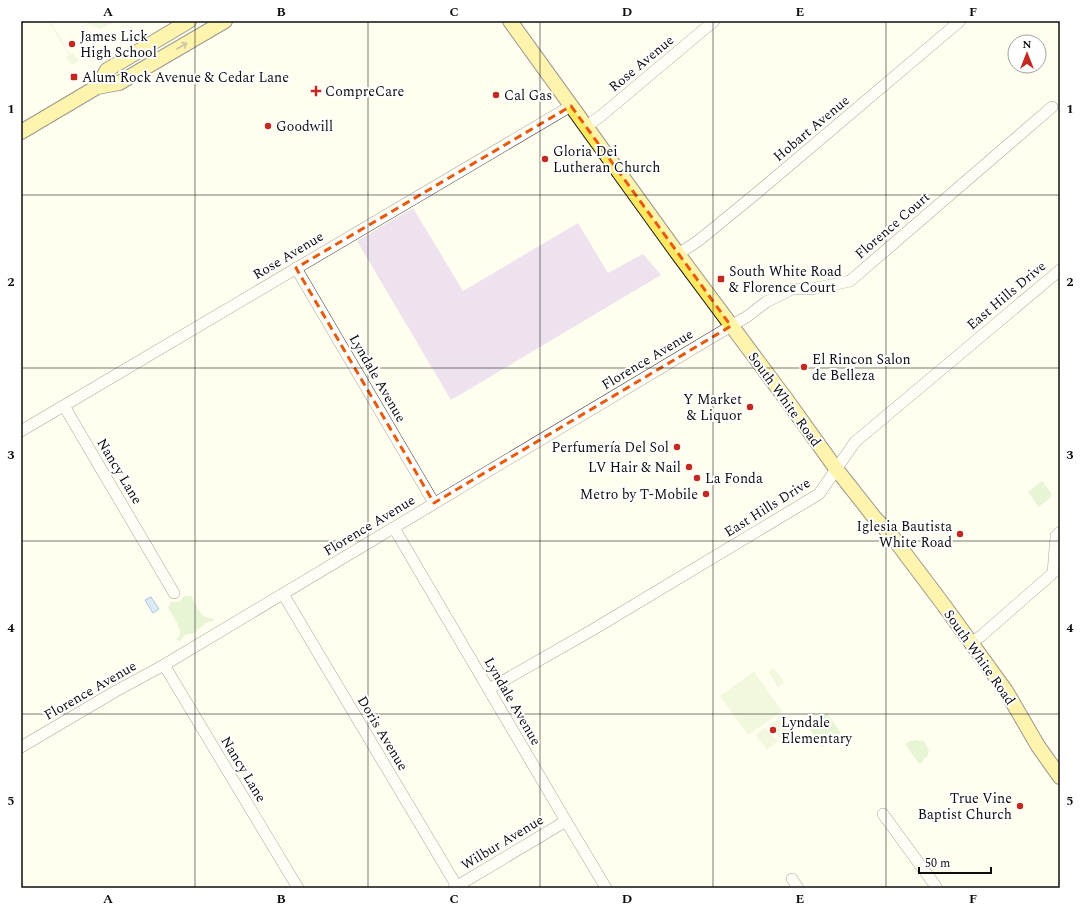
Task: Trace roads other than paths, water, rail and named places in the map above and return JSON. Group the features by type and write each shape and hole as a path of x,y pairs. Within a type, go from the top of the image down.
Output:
{"main road":[{"path":"97,87 107,70 189,21"},
{"path":"21,132 97,87 118,83 225,21"},
{"name":"South White Road","path":"510,21 678,254 837,470 905,553 971,643 1006,692 1038,746 1060,777"},
{"path":"160,59 158,55 166,45 168,34"}],"street":[{"name":"Hobart Avenue","path":"678,254 698,241 758,192 960,21"},
{"name":"Rose Avenue","path":"586,127 711,22"},
{"name":"Rose Avenue","path":"21,431 571,106"},
{"name":"Florence Court","path":"731,326 748,316 766,302 792,289 812,289 850,281 1052,107"},
{"name":"Lyndale Avenue","path":"296,268 434,503"},
{"name":"East Hills Drive","path":"489,689 594,629 819,494 837,470 854,442 1060,270"},
{"name":"Florence Avenue","path":"21,747 116,691 164,665 731,326"},
{"name":"Nancy Lane","path":"64,406 174,593"},
{"name":"Lyndale Avenue","path":"394,528 606,888"},
{"path":"971,643 1053,573 1056,536 1060,532"},
{"name":"Doris Avenue","path":"283,594 456,887"},
{"name":"Nancy Lane","path":"164,665 298,888"},
{"path":"883,814 937,888"},
{"name":"Wilbur Avenue","path":"456,887 566,821"}],"water":[{"path":"151,597 159,609 153,613 145,600"}],"place":[{"name":"James Lick High School","path":"72,44"},
{"name":"Alum Rock Avenue & Cedar Lane","path":"74,77"},
{"name":"CompreCare","path":"316,91"},
{"name":"Cal Gas","path":"496,95"},
{"name":"Goodwill","path":"268,126"},
{"name":"Gloria Dei Lutheran Church","path":"545,159"},
{"name":"South White Road & Florence Court","path":"721,279"},
{"name":"El Rincon Salon de Belleza","path":"804,367"},
{"name":"Y Market & Liquor","path":"750,407"},
{"name":"Perfumería Del Sol","path":"677,447"},
{"name":"LV Hair & Nail","path":"689,467"},
{"name":"La Fonda","path":"697,478"},
{"name":"Metro by T-Mobile","path":"706,494"},
{"name":"Iglesia Bautista White Road","path":"960,534"},
{"name":"Lyndale Elementary","path":"773,730"},
{"name":"True Vine Baptist Church","path":"1020,806"}]}
